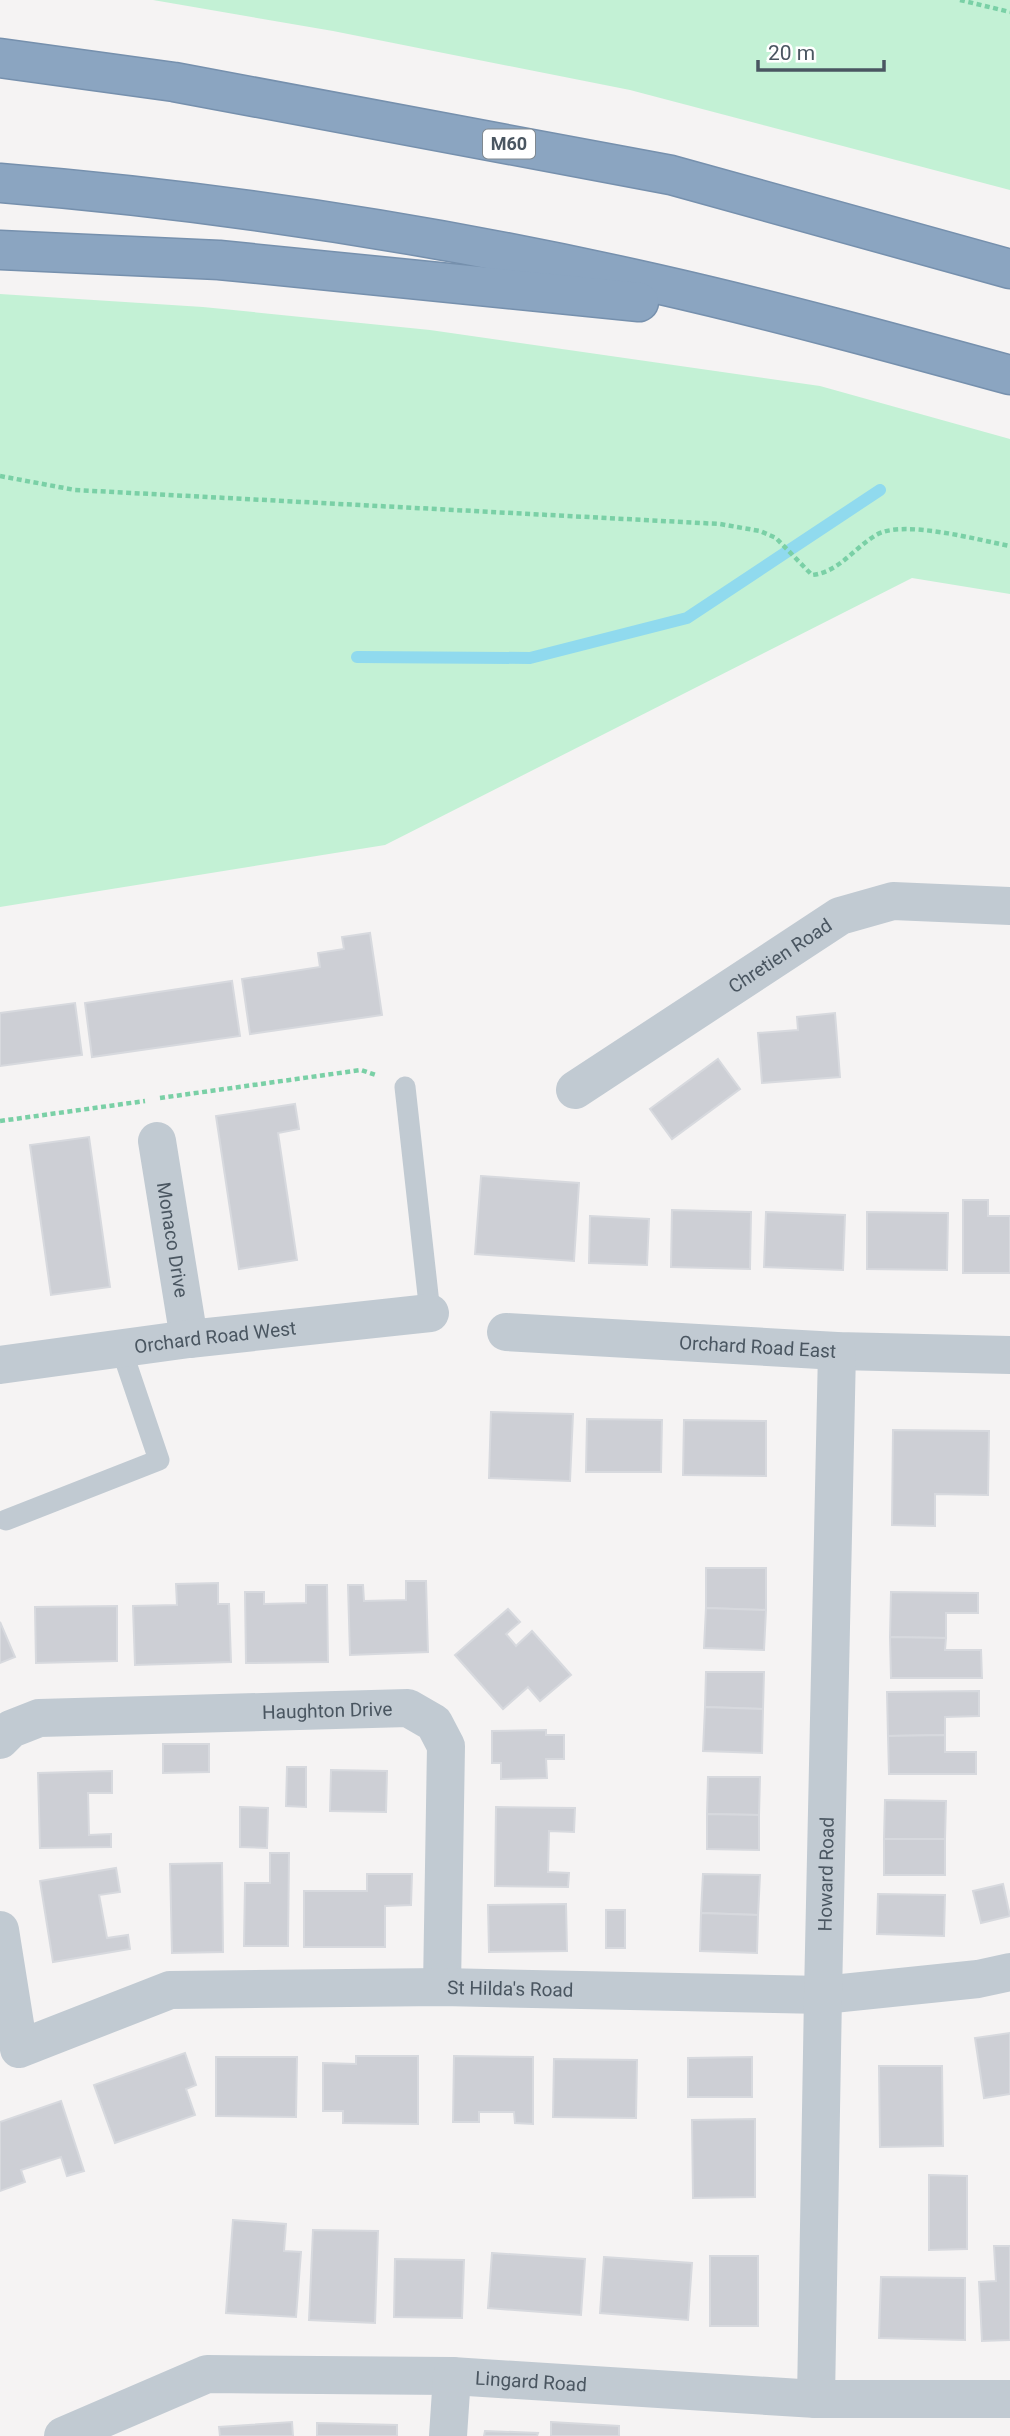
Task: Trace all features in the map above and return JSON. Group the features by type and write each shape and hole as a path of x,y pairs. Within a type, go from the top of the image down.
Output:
{"highway":[{"name":"M60","path":"0,58 174,82 671,174 1010,269"},
{"path":"0,183 228,208 372,229 514,254 657,284 798,318 1010,375"},
{"path":"0,250 219,260 798,318"}],"street":[{"name":"Chretien Road","path":"575,1090 840,916 893,901 1010,906"},
{"name":"Monaco Drive","path":"157,1141 188,1339"},
{"name":"Orchard Road West","path":"0,1365 188,1339 430,1312"},
{"name":"Orchard Road East","path":"506,1332 837,1350 1010,1354"},
{"name":"Howard Road","path":"816,2399 837,1350"},
{"name":"Haughton Drive","path":"0,1740 11,1729 39,1718 408,1708 433,1723 446,1746 442,1987"},
{"name":"St Hilda's Road","path":"0,1930 19,2049 170,1990 442,1987 822,1995 978,1979 1010,1972"},
{"name":"Lingard Road","path":"64,2436 207,2374 452,2376 816,2399 1010,2399"},
{"path":"448,2436 452,2376"}],"lane":[{"path":"405,1087 430,1312"},
{"path":"6,1521 159,1460 121,1348"}],"path":[{"path":"960,0 1010,12"},
{"path":"0,476 75,490 720,524 760,531 776,538 812,575 827,573 877,535 890,530 916,529 1010,545"},
{"path":"0,1121 361,1069 405,1087"}],"green space":[{"path":"153,0 1010,0 1010,190 630,90 333,31"},
{"path":"0,294 203,307 430,330 820,386 1010,439 1010,594 912,578 385,845 0,907"}],"building":[{"path":"370,933 382,1015 250,1034 242,979 320,967 318,953 344,949 342,937"},
{"path":"232,981 240,1036 92,1057 85,1003"},
{"path":"75,1003 82,1055 0,1066 0,1013"},
{"path":"835,1013 840,1077 762,1083 758,1033 798,1030 797,1017"},
{"path":"718,1059 740,1089 672,1139 650,1109"},
{"path":"295,1104 299,1129 278,1133 297,1260 239,1269 216,1116"},
{"path":"89,1137 110,1287 51,1295 30,1145"},
{"path":"481,1176 579,1183 574,1261 475,1254"},
{"path":"963,1200 988,1200 988,1216 1010,1216 1010,1273 963,1273"},
{"path":"672,1210 751,1212 750,1269 671,1267"},
{"path":"766,1212 845,1215 843,1270 764,1267"},
{"path":"867,1212 948,1213 947,1270 867,1269"},
{"path":"590,1216 649,1219 647,1265 589,1263"},
{"path":"491,1412 573,1414 570,1481 489,1478"},
{"path":"587,1419 662,1420 661,1472 586,1472"},
{"path":"684,1420 766,1421 766,1476 683,1475"},
{"path":"893,1430 989,1431 988,1495 935,1494 935,1526 892,1525"},
{"path":"706,1568 766,1568 766,1610 706,1608"},
{"path":"406,1581 426,1581 428,1652 350,1655 348,1585 363,1585 364,1601 406,1600"},
{"path":"218,1583 218,1604 229,1604 231,1662 135,1665 133,1606 177,1605 176,1584"},
{"path":"306,1585 327,1585 328,1662 246,1663 245,1592 264,1592 264,1604 306,1603"},
{"path":"891,1592 978,1593 978,1613 946,1613 946,1638 890,1637"},
{"path":"117,1606 117,1661 36,1663 35,1607"},
{"path":"706,1608 766,1610 764,1650 704,1648"},
{"path":"508,1609 520,1622 506,1634 516,1646 532,1631 571,1675 540,1701 528,1687 503,1709 455,1655"},
{"path":"0,1622 15,1657 0,1663"},
{"path":"890,1637 946,1638 945,1650 981,1650 982,1678 891,1678"},
{"path":"706,1672 764,1672 763,1709 705,1707"},
{"path":"979,1691 979,1716 945,1717 945,1735 888,1736 887,1692"},
{"path":"705,1707 763,1709 762,1753 703,1751"},
{"path":"546,1730 546,1735 564,1735 564,1759 546,1759 547,1778 501,1779 501,1763 492,1763 492,1731"},
{"path":"945,1735 945,1752 976,1752 976,1774 889,1774 888,1736"},
{"path":"163,1744 209,1744 209,1772 163,1773"},
{"path":"287,1767 306,1767 306,1807 286,1806"},
{"path":"331,1770 387,1771 386,1812 330,1811"},
{"path":"112,1771 112,1793 88,1793 89,1835 111,1834 111,1847 40,1848 38,1773"},
{"path":"708,1777 760,1777 759,1815 707,1814"},
{"path":"885,1800 946,1801 945,1839 884,1839"},
{"path":"240,1807 268,1808 267,1848 240,1847"},
{"path":"496,1807 575,1808 574,1832 549,1831 548,1872 569,1873 568,1887 495,1886"},
{"path":"707,1814 759,1815 759,1850 707,1849"},
{"path":"884,1839 945,1839 945,1875 884,1875"},
{"path":"270,1853 289,1853 288,1946 244,1946 245,1883 270,1883"},
{"path":"222,1863 223,1952 172,1953 170,1864"},
{"path":"116,1868 120,1892 99,1895 107,1938 128,1935 130,1949 53,1962 40,1881"},
{"path":"367,1874 412,1874 411,1905 385,1906 385,1947 304,1947 304,1891 367,1891"},
{"path":"703,1874 760,1875 758,1915 701,1913"},
{"path":"1003,1884 1010,1916 981,1923 973,1891"},
{"path":"878,1894 945,1895 944,1936 877,1934"},
{"path":"566,1904 567,1951 489,1952 488,1905"},
{"path":"606,1910 625,1910 625,1948 606,1948"},
{"path":"701,1913 758,1915 757,1953 700,1951"},
{"path":"1010,2033 1010,2094 984,2098 975,2038"},
{"path":"185,2053 196,2085 186,2089 195,2115 115,2143 94,2085"},
{"path":"356,2056 418,2056 418,2124 343,2123 343,2111 323,2111 323,2063 356,2064"},
{"path":"454,2056 533,2057 533,2124 515,2123 514,2112 479,2112 479,2122 453,2122"},
{"path":"216,2057 297,2057 296,2117 216,2116"},
{"path":"752,2057 752,2097 688,2097 688,2058"},
{"path":"554,2059 637,2060 636,2118 553,2117"},
{"path":"879,2066 942,2066 943,2146 880,2147"},
{"path":"61,2101 84,2171 67,2176 61,2157 21,2170 25,2182 0,2191 0,2122"},
{"path":"755,2119 755,2197 693,2198 692,2120"},
{"path":"929,2175 967,2176 967,2249 929,2250"},
{"path":"233,2220 286,2224 284,2251 301,2252 296,2317 226,2313"},
{"path":"313,2230 378,2231 375,2323 309,2320"},
{"path":"994,2246 1010,2246 1010,2340 982,2341 979,2282 996,2281"},
{"path":"492,2253 585,2259 581,2315 488,2308"},
{"path":"710,2256 758,2256 758,2326 710,2326"},
{"path":"604,2257 692,2263 688,2320 600,2313"},
{"path":"395,2259 464,2260 462,2318 394,2317"},
{"path":"881,2277 965,2278 965,2340 879,2338"},
{"path":"292,2422 293,2436 220,2436 219,2427"},
{"path":"551,2422 619,2426 619,2436 551,2436"},
{"path":"317,2423 397,2425 397,2436 317,2436"},
{"path":"485,2431 538,2433 537,2436 484,2436"}],"waterway":[{"path":"357,657 530,658 687,618 880,490"}]}
